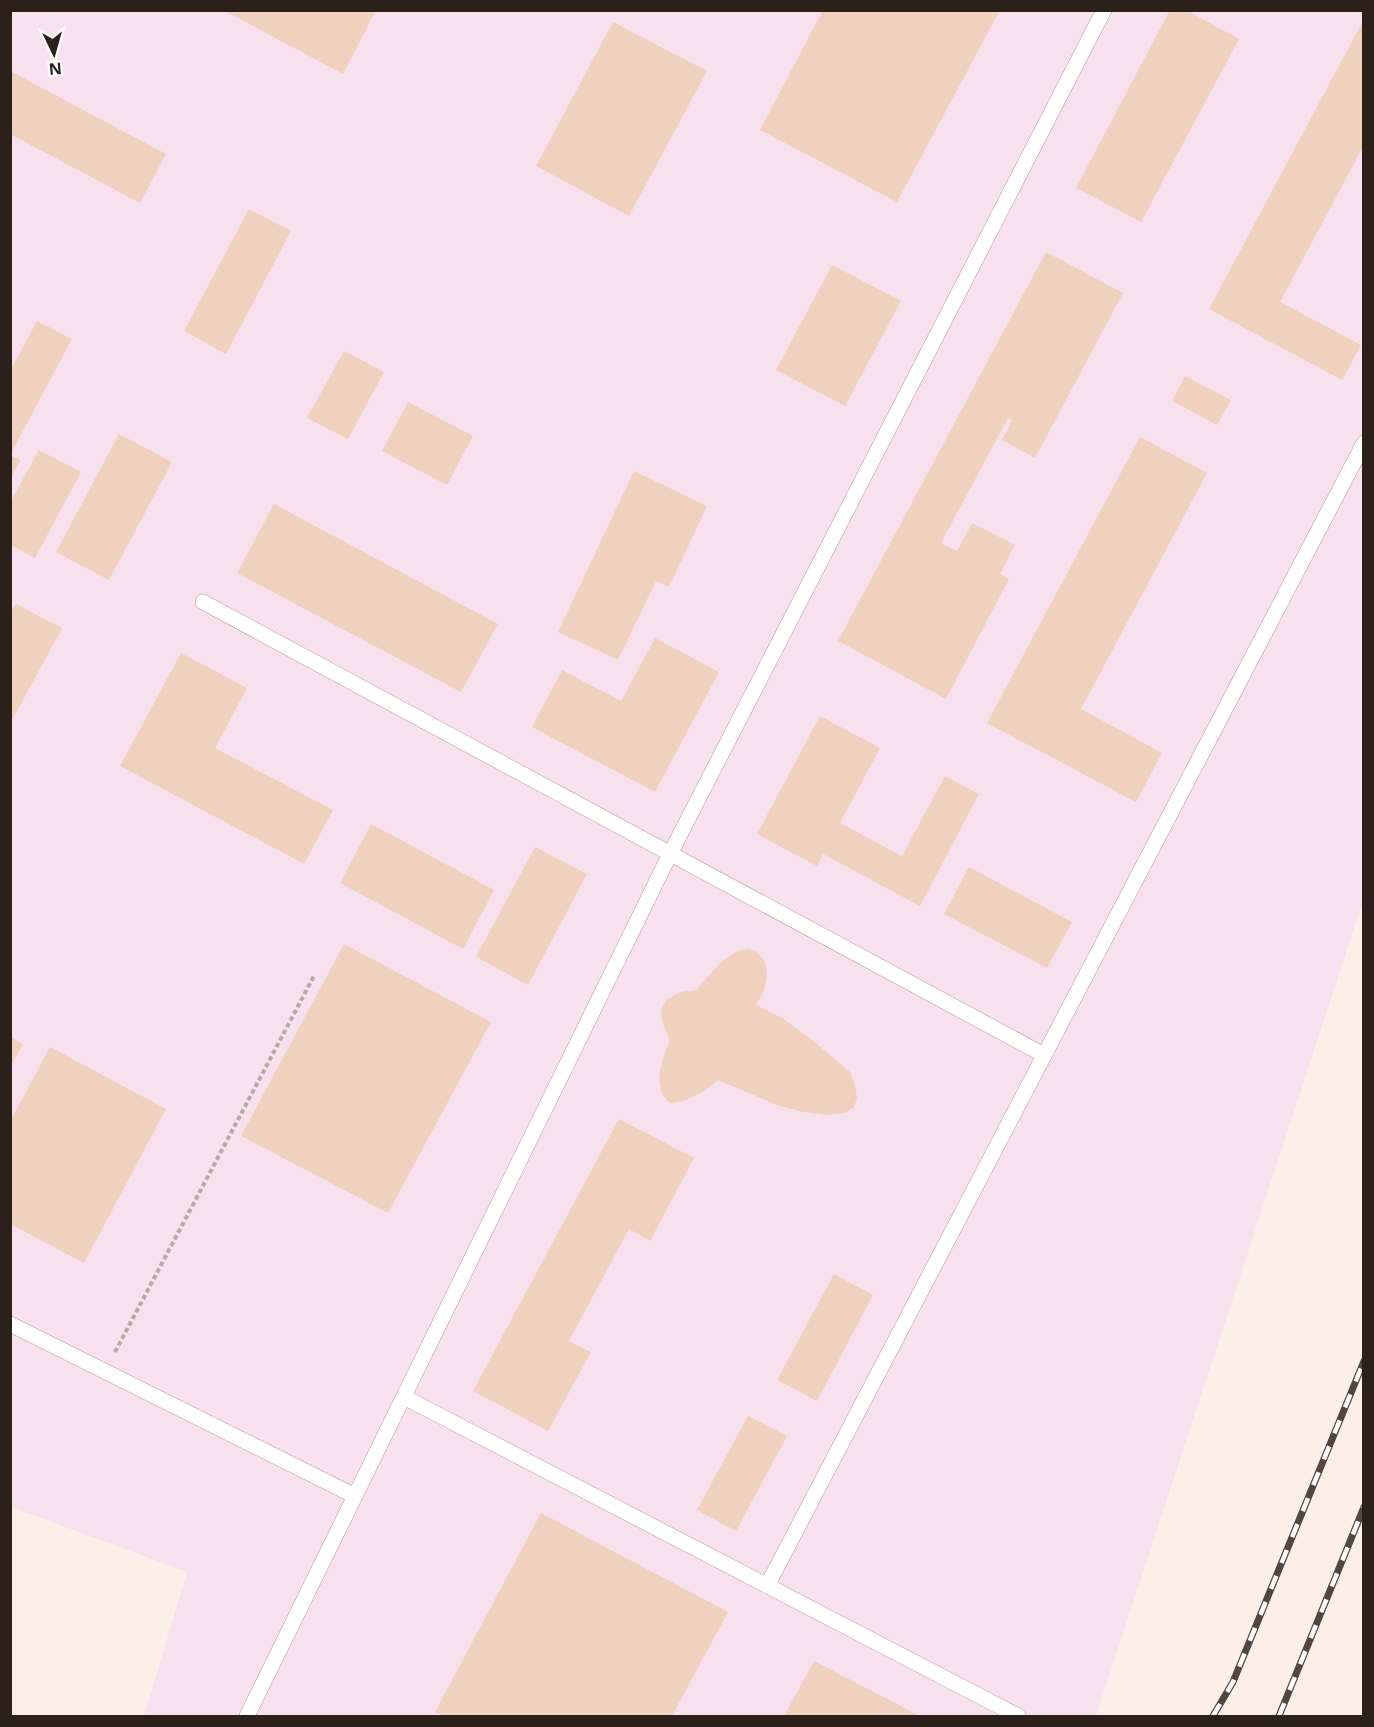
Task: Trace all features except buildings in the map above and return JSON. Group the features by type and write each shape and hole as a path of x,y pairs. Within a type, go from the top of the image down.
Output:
{"lane":[{"path":"247,1716 670,854 1104,10"},
{"path":"767,1586 1364,443"},
{"path":"203,602 1044,1055"},
{"path":"10,1324 355,1496"},
{"path":"404,1397 1018,1716"}],"path":[{"path":"105,1371 314,976"}],"shaded area":[{"path":"10,11 1363,11 1363,901 1096,1716 144,1716 187,1572 11,1507"}],"railway":[{"path":"1213,1716 1233,1682 1364,1361"},
{"path":"1279,1716 1364,1507"}]}
